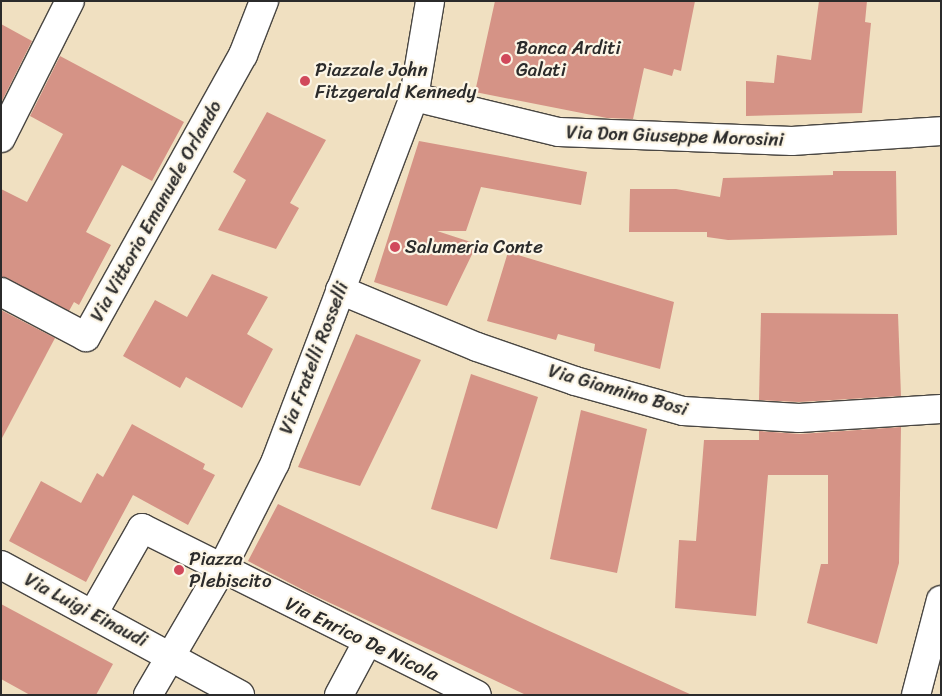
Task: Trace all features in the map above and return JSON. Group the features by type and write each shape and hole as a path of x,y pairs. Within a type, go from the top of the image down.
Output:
{"street":[{"path":"3,132 70,1"},
{"name":"Via Vittorio Emanuele Orlando","path":"1,292 86,337 243,55 264,1"},
{"name":"Via Fratelli Rosselli","path":"148,695 221,570 275,463 414,96 430,1"},
{"name":"Via Don Giuseppe Morosini","path":"414,96 559,132 792,141 941,131"},
{"name":"Via Giannino Bosi","path":"340,290 477,347 575,381 684,411 799,418 941,409"},
{"path":"93,614 142,528 221,570"},
{"name":"Via Luigi Einaudi","path":"1,565 170,656"},
{"name":"Via Enrico De Nicola","path":"221,570 477,695"},
{"path":"916,695 941,600"},
{"path":"339,695 368,642"},
{"path":"170,656 240,695"}],"building":[{"path":"495,1 695,1 681,71 674,69 672,76 644,68 633,119 607,118 475,92"},
{"path":"819,1 867,1 865,22 871,23 862,113 746,116 746,81 774,83 777,55 811,60"},
{"path":"1,24 32,41 2,101 1,100"},
{"path":"60,56 184,122 152,181 122,165 86,232 111,245 79,305 74,302 69,311 1,277 1,189 27,202 63,134 30,116"},
{"path":"267,112 326,140 290,203 299,208 276,249 218,230 246,180 233,172"},
{"path":"419,141 587,172 581,205 481,187 466,231 437,231 477,244 447,306 374,282"},
{"path":"833,171 896,171 897,235 728,240 707,237 707,232 629,232 630,189 676,189 720,197 723,178 833,175"},
{"path":"508,252 674,302 660,369 594,351 595,344 558,334 556,340 487,321"},
{"path":"212,274 268,297 247,334 273,349 242,408 186,377 180,388 123,356 155,300 187,317"},
{"path":"1,310 55,338 1,440"},
{"path":"761,313 898,314 901,396 799,402 759,400"},
{"path":"356,334 421,360 360,486 298,467"},
{"path":"471,374 538,397 497,529 431,509"},
{"path":"581,410 647,429 617,573 550,559"},
{"path":"132,424 205,464 203,469 215,475 188,525 133,495 86,582 9,541 41,481 81,503 97,473 103,477"},
{"path":"901,427 899,563 877,644 807,623 821,564 828,564 828,475 768,475 756,616 675,608 679,540 696,541 704,440 759,440 759,431 800,434"},
{"path":"278,504 545,629 692,695 526,695 309,593 248,561"},
{"path":"1,604 113,664 96,695 30,695 1,679"}],"place":[{"name":"Banca Arditi Galati","path":"506,59"},
{"name":"Piazzale John Fitzgerald Kennedy","path":"305,81"},
{"name":"Salumeria Conte","path":"395,247"},
{"name":"Piazza Plebiscito","path":"179,570"}]}
